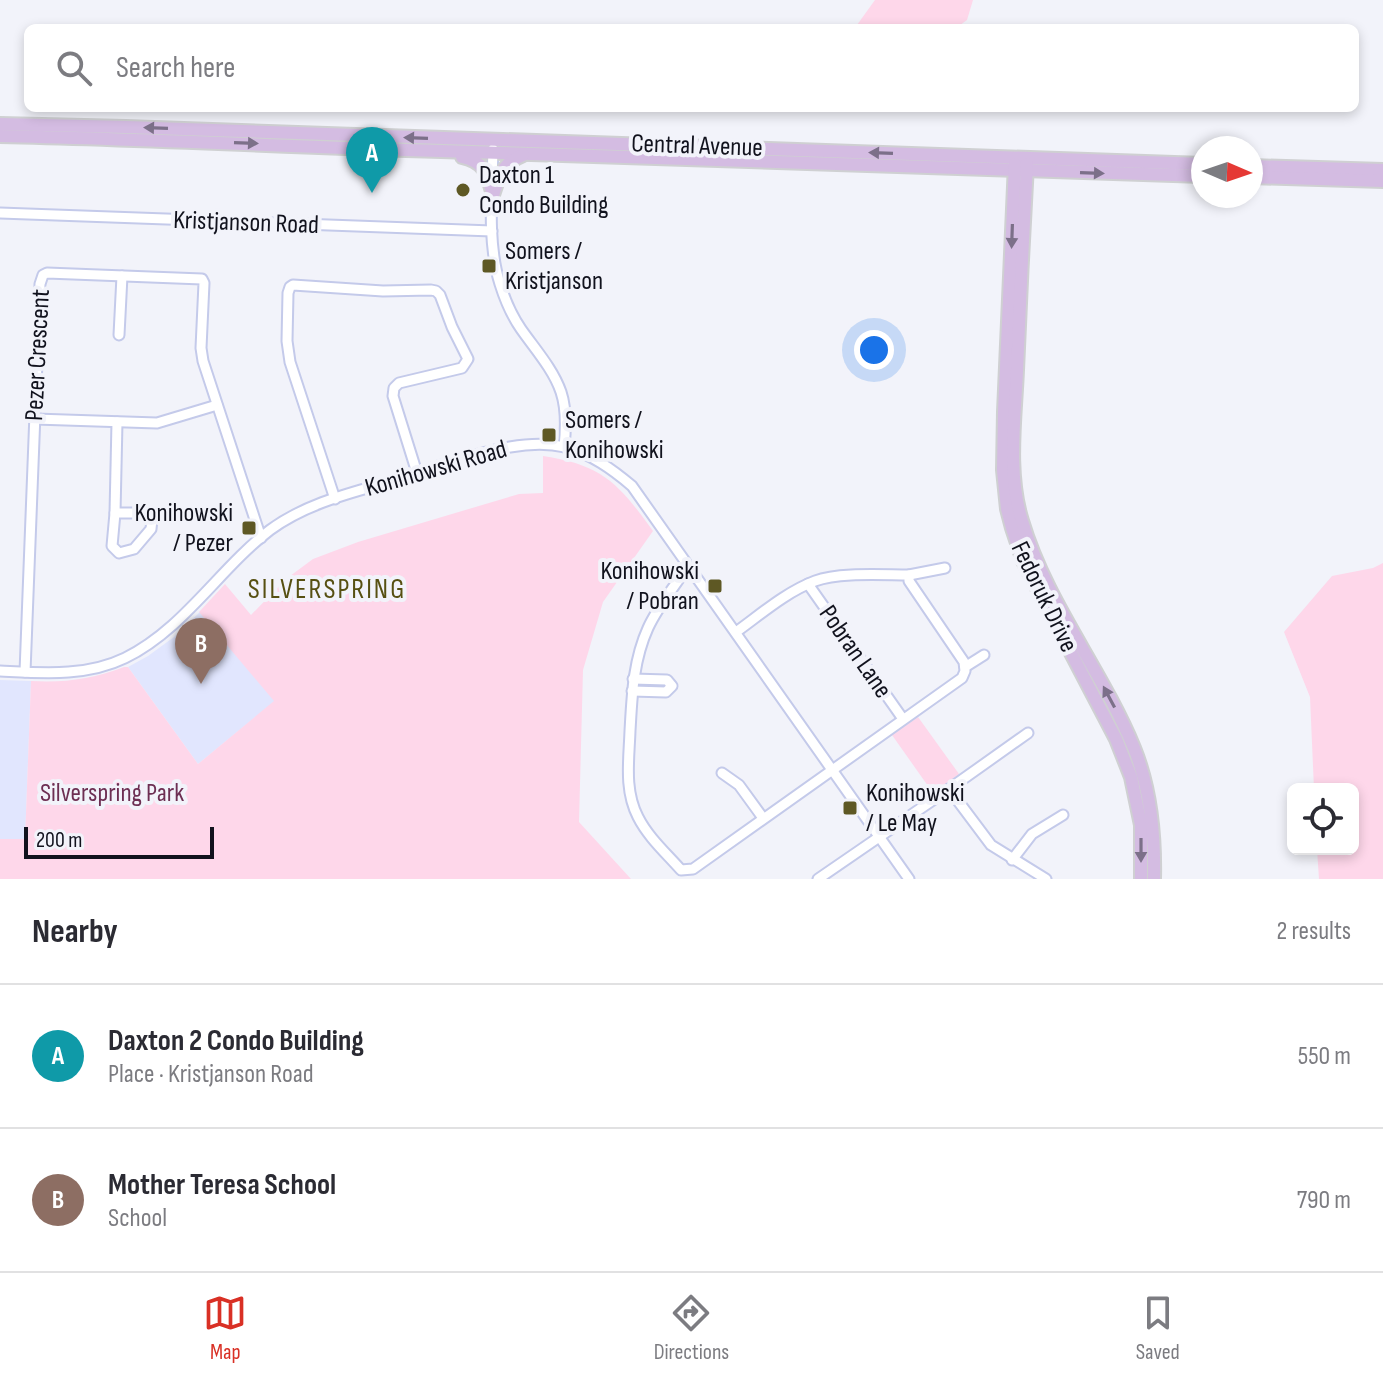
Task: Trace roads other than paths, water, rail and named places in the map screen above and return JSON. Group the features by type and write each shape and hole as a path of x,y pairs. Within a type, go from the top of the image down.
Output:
{"main road":[{"name":"Central Avenue","path":"0,124 126,127 494,147 701,146 1191,175"},
{"name":"Central Avenue","path":"0,136 439,151 494,147 528,154 731,159 1191,164"},
{"path":"439,151 479,164 487,175 493,195"},
{"path":"493,195 506,164 528,154"},
{"name":"Fedoruk Drive","path":"1021,164 1004,412 1003,470 1007,509 1028,572 1116,739 1131,777 1141,825 1141,879"},
{"name":"Fedoruk Drive","path":"1021,164 1014,431 1015,483 1020,518 1037,564 1134,748 1152,816 1154,879"},
{"path":"1263,166 1383,170"},
{"path":"1263,177 1383,181"}],"street":[{"path":"494,147 492,231 495,266 519,326 549,368 561,391 566,427 564,447"},
{"name":"Kristjanson Road","path":"0,213 492,231"},
{"name":"Pezer Crescent","path":"25,672 43,275 202,279 203,361 261,538"},
{"path":"119,335 122,276"},
{"path":"335,499 288,355 288,293 293,285 383,291 431,290 440,295 468,359 462,368 399,383 394,388 393,396 417,473"},
{"path":"35,419 157,423 217,405"},
{"path":"115,513 146,513 152,519 151,529 134,549 119,553 112,546 117,422"},
{"name":"Konihowski Road","path":"0,671 75,673 129,656 167,630 261,538 286,519 308,508 512,446 564,447 612,469 632,486 909,879"},
{"path":"688,566 648,628 636,665 628,779 638,816 681,870 693,869 962,678 965,667 960,655 909,581 909,575"},
{"path":"736,632 798,588 830,577 909,575 945,568"},
{"name":"Pobran Lane","path":"808,584 903,719"},
{"path":"965,667 984,655"},
{"path":"632,691 666,692 672,686 667,680 633,679"},
{"path":"818,879 1028,733"},
{"path":"722,773 739,785 763,818"},
{"path":"949,789 984,839 996,850 1046,879"},
{"path":"1012,860 1032,834 1063,815"}],"place":[{"name":"Daxton 1 Condo Building","path":"463,190"},
{"name":"Daxton 2 Condo Building","path":"372,193"},
{"name":"Somers / Kristjanson","path":"489,266"},
{"name":"Somers / Konihowski","path":"549,435"},
{"name":"Konihowski / Pezer","path":"249,528"},
{"name":"Konihowski / Pobran","path":"715,586"},
{"name":"Mother Teresa School","path":"201,684"},
{"name":"Konihowski / Le May","path":"850,808"}],"district":[{"name":"SILVERSPRING","path":"327,589"}],"park label":[{"name":"Silverspring Park","path":"112,793"}]}
